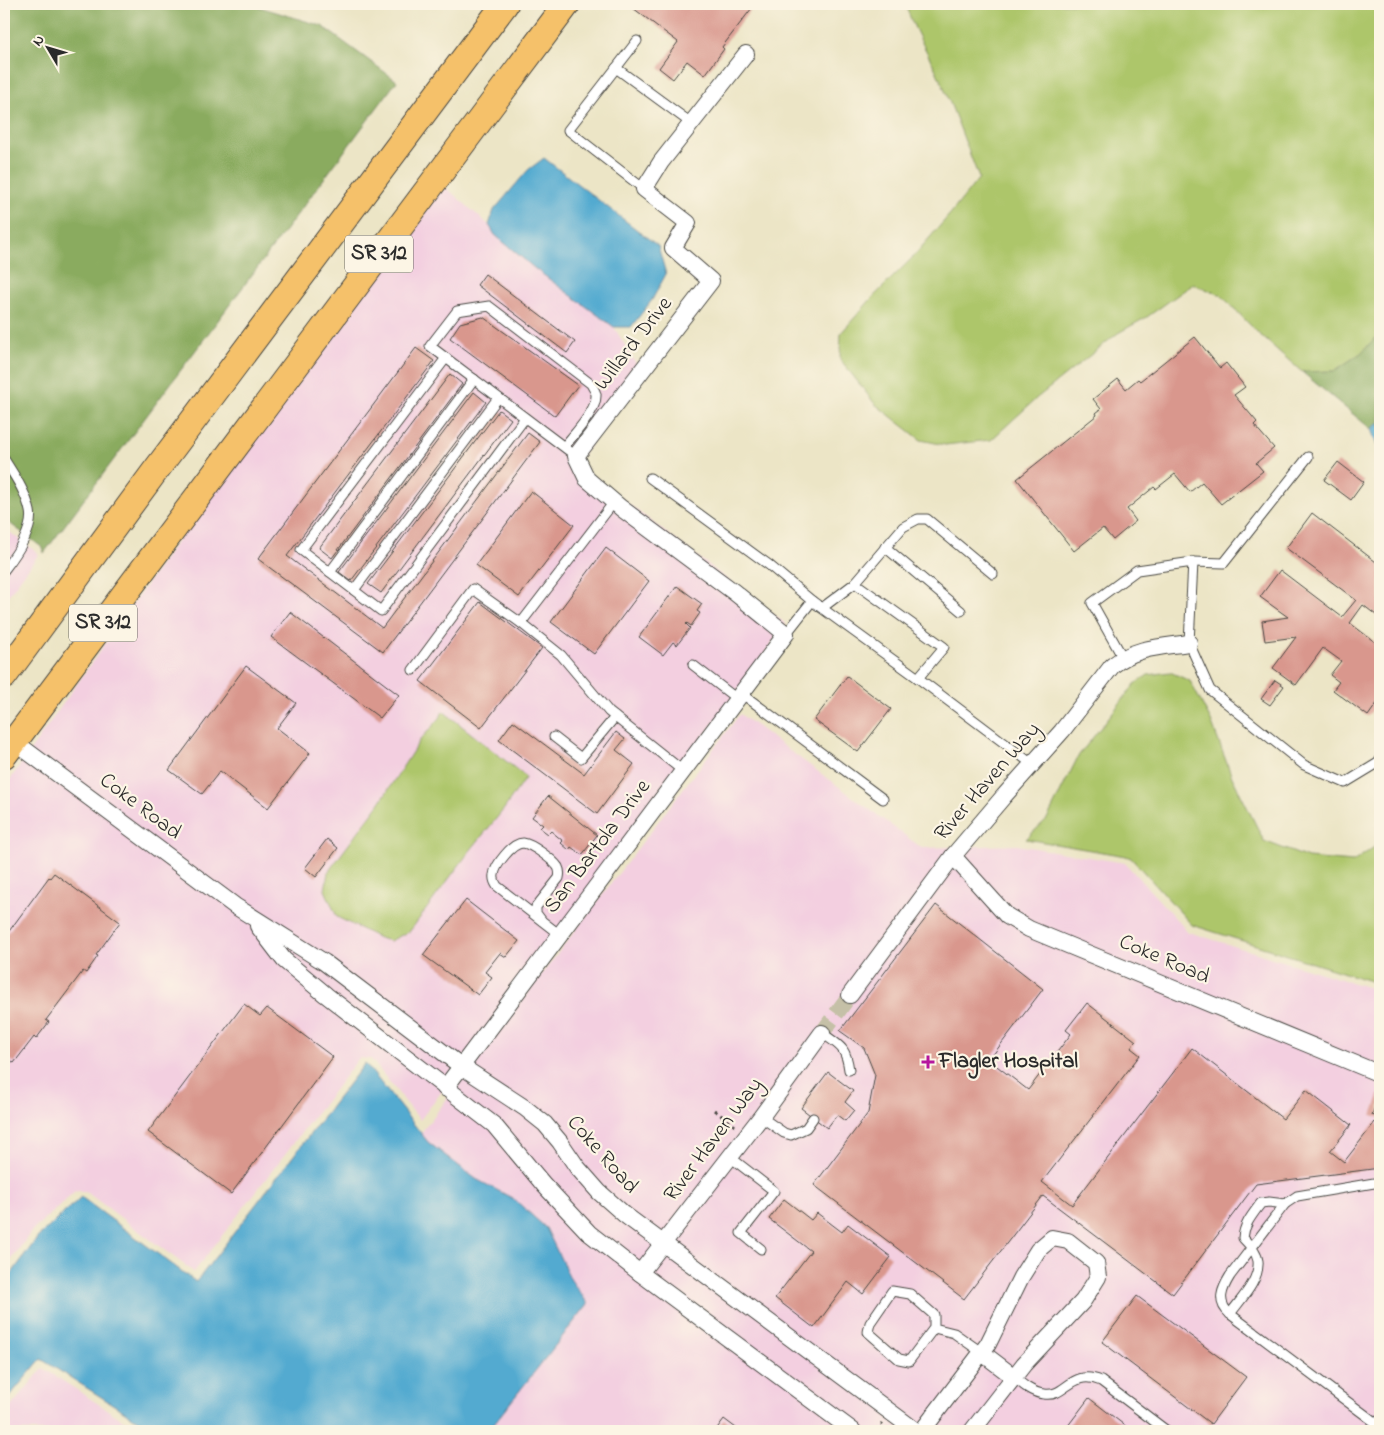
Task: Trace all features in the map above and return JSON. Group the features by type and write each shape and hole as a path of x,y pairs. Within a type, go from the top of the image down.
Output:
{"main road":[{"name":"SR 312","path":"4,676 506,4"},
{"name":"SR 312","path":"7,744 567,4"}],"street":[{"path":"644,189 661,162 746,54"},
{"name":"Willard Drive","path":"570,451 711,281 673,248 688,223 644,189"},
{"path":"570,451 587,479 614,502 786,634"},
{"name":"San Bartola Drive","path":"446,1088 786,634"},
{"name":"River Haven Way","path":"850,995 953,856 1062,731 1112,666 1135,651 1189,643"},
{"name":"Coke Road","path":"7,744 250,916 324,962 461,1066 525,1108 545,1124 577,1167 599,1192 625,1215 916,1431"},
{"name":"Coke Road","path":"953,856 1007,916 1029,929 1380,1074"},
{"name":"Coke Road","path":"250,916 284,960 326,995 494,1125 568,1212 589,1233 853,1431"},
{"name":"River Haven Way","path":"640,1273 730,1157 822,1033"},
{"path":"922,1431 988,1344 1021,1277 1038,1250 1052,1238 1068,1241 1096,1263 1098,1277 1083,1301 1024,1364 972,1431"},
{"path":"981,1352 1014,1377"}],"lane":[{"path":"637,41 568,130 644,189"},
{"path":"616,68 691,123"},
{"path":"489,306 591,384 596,394 595,402 570,451 446,358 430,346 457,311 489,306"},
{"path":"446,358 301,550 381,611 525,418"},
{"path":"330,572 474,379"},
{"path":"354,590 498,398"},
{"path":"1124,658 1092,603 1137,570 1193,562 1224,563 1308,457"},
{"path":"4,459 20,484 30,512 27,533 4,570"},
{"path":"650,478 769,565 812,601 1032,764"},
{"path":"521,623 614,502"},
{"path":"822,608 855,582 903,527 918,519 927,519 993,574"},
{"path":"885,548 961,611"},
{"path":"1193,562 1189,643 1210,690 1304,765 1345,783 1380,760"},
{"path":"855,582 944,647 918,678"},
{"path":"413,670 474,589 561,655 608,712 683,771"},
{"path":"786,634 812,601"},
{"path":"693,665 883,799"},
{"path":"554,737 581,758 615,717"},
{"path":"542,921 536,913 536,907 559,878 558,868 529,844 517,844 510,849 498,865 493,877 494,882 498,886 542,921 560,935"},
{"path":"822,1033 840,1046 847,1057 849,1070"},
{"path":"761,1116 784,1133 792,1135 806,1128 812,1118"},
{"path":"730,1157 774,1191 741,1233 761,1249"},
{"path":"1380,1182 1297,1196 1285,1204 1224,1287 1221,1300 1230,1314 1380,1426"},
{"path":"1230,1314 1257,1275 1258,1260 1244,1238 1244,1230 1261,1203 1285,1204"},
{"path":"892,1291 910,1294 934,1315 934,1328 909,1361 899,1359 868,1332 870,1323 892,1291"},
{"path":"934,1328 954,1333 981,1352"},
{"path":"1014,1377 1030,1389 1045,1395 1057,1392 1080,1378 1091,1377 1101,1381 1167,1431"}],"path":[{"path":"714,1110 736,1126"}],"shaded area":[{"path":"444,186 489,225 495,235 614,327 642,374 576,464 786,624 495,1022 420,1120 371,1059 359,1058 194,1272 85,1191 75,1191 31,1232 4,1270 4,788 191,521","holes":["440,717 526,777 504,809 469,852 379,804 420,740"]},
{"path":"4,528 39,554 4,601"},
{"name":"Flagler Hospital","path":"740,714 922,848 1017,845 1125,863 1188,932 1380,991 1380,1431 488,1431 588,1304 571,1280 546,1228 514,1199 476,1179 428,1142 421,1133"},
{"path":"43,1368 141,1431 4,1431 4,1415"}],"green space":[{"path":"4,4 250,4 322,26 397,81 44,553 43,548 4,519"},
{"path":"905,4 1380,4 1380,333 1361,353 1334,371 1302,372 1258,333 1221,295 1193,284 1147,317 1118,333 1038,397 991,440 945,445 921,440 875,404 840,359 841,333 872,298 912,258 979,178 942,83 915,29"},
{"path":"1380,333 1380,422 1371,429 1302,372 1334,371 1361,353"},
{"path":"1170,672 1190,681 1211,721 1232,777 1264,841 1308,858 1353,862 1380,843 1380,984 1192,925 1131,858 1026,839 1047,819 1079,755 1135,684 1148,675"},
{"path":"443,711 526,777 504,809 410,931 390,941 379,938 337,917 325,890 328,872 379,804 420,740 440,718"}],"water":[{"path":"544,158 658,246 666,274 652,300 631,327 614,327 534,268 495,235 489,225 494,210 528,170"},
{"path":"1380,422 1380,448 1377,446 1371,429"},
{"path":"365,1063 428,1142 476,1179 514,1199 546,1228 571,1280 588,1304 488,1431 155,1431 41,1359 4,1403 4,1284 38,1237 81,1197 196,1282"}],"building":[{"path":"636,4 755,4 722,47 724,49 705,75 687,61 673,79 659,68 678,42 633,8"},
{"path":"485,274 575,342 567,353 477,285"},
{"path":"483,317 578,385 555,416 450,338 460,323"},
{"path":"1195,337 1220,368 1226,363 1245,387 1234,395 1257,422 1254,425 1274,448 1256,463 1263,471 1221,504 1202,482 1190,492 1175,474 1156,489 1154,487 1127,509 1136,521 1113,540 1103,528 1074,551 1017,479 1097,415 1096,413 1101,409 1093,399 1118,379 1126,389 1138,379 1140,381"},
{"path":"416,348 434,361 287,556 382,628 528,433 540,442 383,652 258,559"},
{"path":"450,374 462,384 332,558 319,548"},
{"path":"474,392 486,402 351,581 339,572"},
{"path":"499,410 511,419 381,593 368,584"},
{"path":"1338,462 1364,482 1351,500 1324,480"},
{"path":"531,491 574,525 519,597 476,565"},
{"path":"1312,513 1380,565 1380,618 1363,605 1350,623 1380,646 1380,699 1368,716 1333,690 1339,682 1330,675 1341,661 1323,648 1296,685 1273,668 1296,637 1265,641 1262,621 1288,617 1260,597 1280,570 1342,617 1356,600 1286,548"},
{"path":"606,548 649,581 594,654 551,622"},
{"path":"677,586 702,604 697,611 700,613 691,626 686,624 690,628 677,645 673,642 663,655 639,637"},
{"path":"480,602 542,648 481,728 420,681"},
{"path":"290,612 399,695 380,718 271,637"},
{"path":"246,666 296,703 277,728 310,753 268,808 220,771 202,794 169,770"},
{"path":"847,676 891,709 858,752 814,720"},
{"path":"1275,680 1284,686 1270,705 1261,699"},
{"path":"513,721 584,774 616,732 625,739 616,750 634,764 597,814 499,740"},
{"path":"548,796 597,835 582,855 571,847 569,850 561,843 563,841 551,831 548,834 540,828 543,825 532,817"},
{"path":"327,839 338,848 316,877 305,868"},
{"path":"54,873 120,922 96,955 98,956 86,973 83,971 46,1020 49,1022 36,1039 34,1037 14,1063 4,1055 4,938 49,877"},
{"path":"466,900 519,941 506,957 500,953 485,972 492,977 478,995 423,955"},
{"path":"936,905 1043,989 989,1060 1028,1090 1071,1034 1066,1030 1087,1003 1136,1041 1131,1048 1140,1055 1042,1182 1072,1205 1192,1048 1283,1119 1306,1090 1351,1125 1330,1151 1344,1162 1375,1122 1380,1126 1380,1168 1256,1184 1173,1294 1043,1196 964,1299 814,1185 868,1113 875,1075 864,1048 840,1031"},
{"path":"244,1004 260,1016 267,1008 333,1057 231,1194 148,1132"},
{"path":"828,1072 853,1091 845,1102 854,1110 845,1121 837,1115 827,1128 801,1108"},
{"path":"1380,1093 1380,1118 1372,1115"},
{"path":"784,1199 811,1220 817,1213 842,1232 848,1224 891,1257 863,1294 848,1282 814,1328 775,1298 811,1251 769,1219"},
{"path":"1137,1296 1246,1377 1211,1424 1102,1342"},
{"path":"1089,1398 1132,1431 1064,1431"},
{"path":"724,1419 740,1431 715,1431"}],"tunnel":[{"path":"822,1033 850,995"}],"place":[{"name":"Flagler Hospital","path":"928,1062"}]}
